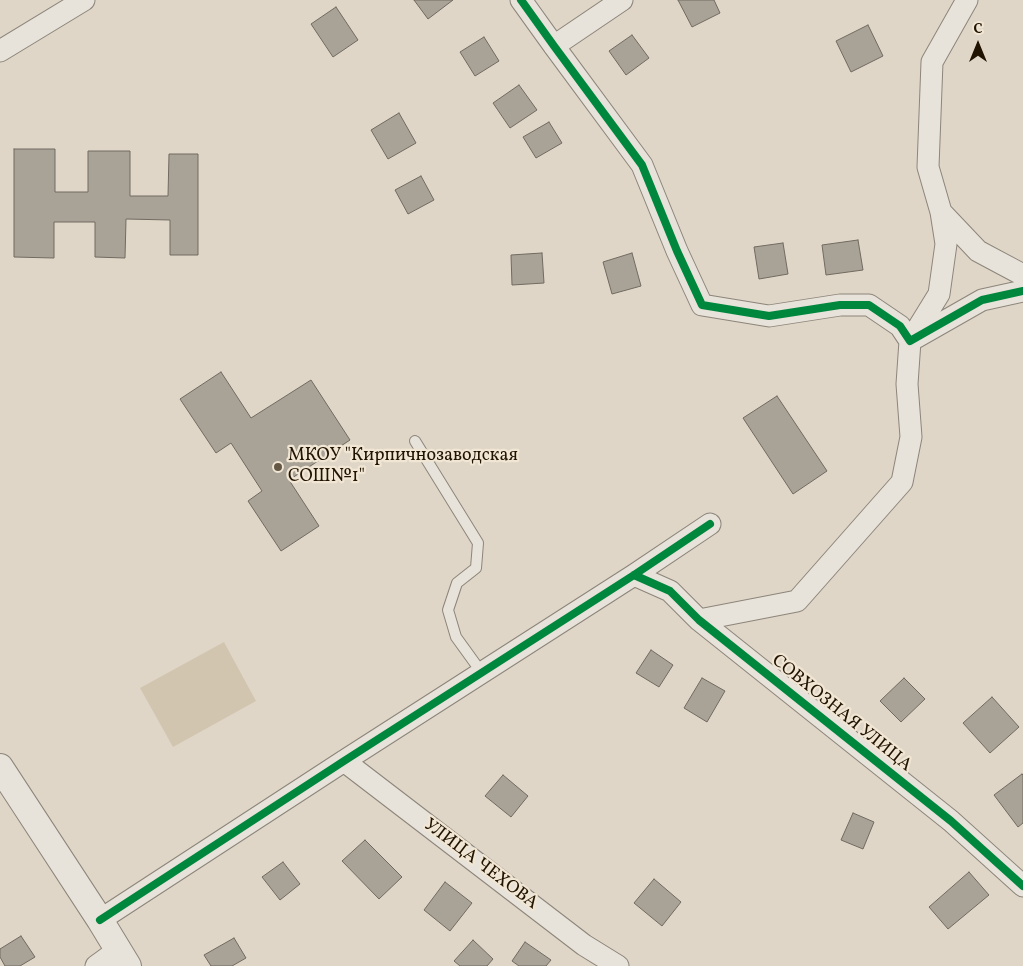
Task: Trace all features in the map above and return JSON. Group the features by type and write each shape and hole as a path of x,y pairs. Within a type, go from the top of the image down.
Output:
{"street":[{"path":"0,51 84,0"},
{"path":"521,0 642,165 677,251 702,304 769,316 840,304 869,304 900,326 910,341"},
{"path":"554,46 622,0"},
{"path":"699,620 797,601 902,482 911,437 907,384 910,341 939,294 946,244 941,212 928,167 932,62 967,0"},
{"path":"941,212 978,251 1023,275"},
{"path":"910,341 982,300 1023,290"},
{"path":"100,920 710,524"},
{"name":"СОВХОЗНАЯ УЛИЦА","path":"634,575 670,591 699,620 951,821 1023,886"},
{"name":"УЛИЦА ЧЕХОВА","path":"344,761 584,945 618,966"},
{"path":"0,767 123,958 96,966"}],"lane":[{"path":"415,441 478,543 476,568 457,583 448,610 456,636 482,673"}],"shaded area":[{"path":"224,642 256,701 173,747 140,688"}],"building":[{"path":"414,0 453,0 428,19"},
{"path":"678,0 714,0 720,13 692,27"},
{"path":"336,7 358,40 333,57 311,24"},
{"path":"868,25 883,56 851,72 836,41"},
{"path":"632,35 649,58 626,75 609,51"},
{"path":"484,37 499,61 475,76 460,52"},
{"path":"519,85 537,110 510,128 493,103"},
{"path":"399,113 416,143 388,159 371,130"},
{"path":"549,122 562,143 536,158 523,137"},
{"path":"14,149 55,149 55,192 88,192 88,151 130,151 130,196 168,196 169,154 198,154 198,255 170,255 170,220 126,219 125,258 95,257 95,222 54,222 54,258 14,257"},
{"path":"421,176 434,200 408,214 395,190"},
{"path":"858,240 863,270 826,275 822,245"},
{"path":"783,243 788,274 759,279 754,247"},
{"path":"542,253 544,283 512,285 511,255"},
{"path":"632,253 641,286 612,294 603,262"},
{"name":"МКОУ \"Кирпичнозаводская СОШ№1\"","path":"221,372 251,418 311,380 350,440 289,480 319,526 281,551 248,501 262,491 231,443 216,453 180,399"},
{"path":"777,396 827,471 793,494 743,418"},
{"path":"651,650 673,665 659,687 636,673"},
{"path":"702,678 725,691 707,722 684,708"},
{"path":"904,678 925,699 901,722 880,701"},
{"path":"992,697 1019,727 990,753 963,723"},
{"path":"1022,774 1023,823 1018,827 994,795"},
{"path":"503,775 528,796 511,817 485,796"},
{"path":"853,813 874,822 863,849 841,840"},
{"path":"365,840 402,877 379,899 342,861"},
{"path":"283,862 300,884 280,900 262,877"},
{"path":"969,872 989,895 948,929 929,907"},
{"path":"654,879 681,902 662,926 634,903"},
{"path":"445,882 472,903 450,931 424,910"},
{"path":"21,936 35,957 20,966 5,966 0,957 0,949"},
{"path":"234,938 246,958 232,966 211,966 204,955"},
{"path":"473,940 493,959 487,966 460,966 454,961"},
{"path":"525,942 551,960 546,966 519,966 512,961"}],"cycle path":[{"path":"521,0 642,165 677,251 702,305 769,316 840,305 869,305 900,326 910,341 982,300 1023,291"},
{"path":"100,920 710,524"},
{"path":"634,575 670,591 699,620 951,821 1023,886"}],"place":[{"name":"МКОУ \"Кирпичнозаводская СОШ№1\"","path":"278,467"}]}
